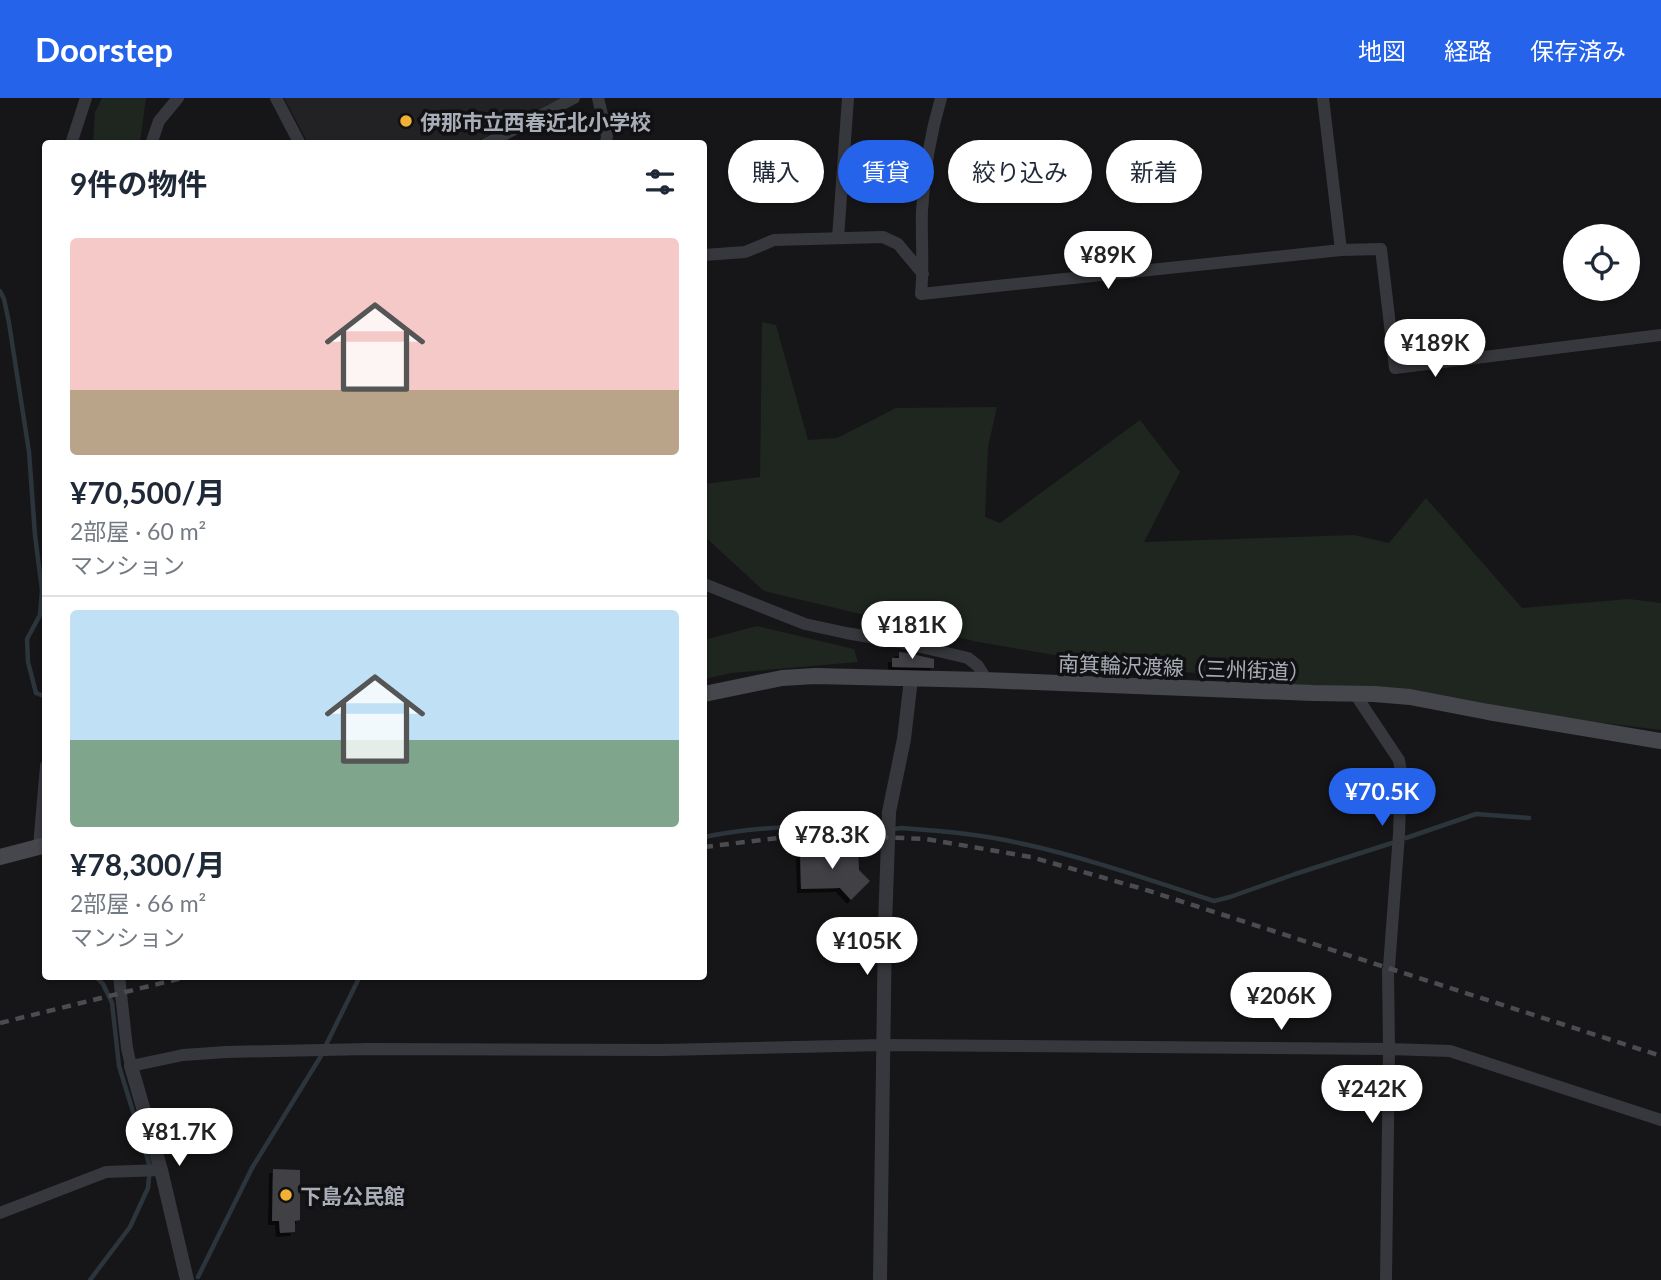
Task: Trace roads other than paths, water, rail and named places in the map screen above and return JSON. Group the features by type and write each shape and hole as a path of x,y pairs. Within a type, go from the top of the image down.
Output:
{"main road":[{"name":"南箕輪沢渡線（三州街道）","path":"707,693 793,677 815,676 1374,694 1410,697 1661,741"},
{"path":"0,857 42,846"}],"street":[{"path":"72,140 86,98"},
{"path":"152,140 159,121 178,98"},
{"path":"276,98 298,140"},
{"path":"494,140 574,98"},
{"path":"598,98 606,140"},
{"path":"838,238 848,98"},
{"path":"941,98 931,132 922,212 922,294 1341,250 1381,249 1395,368 1661,335"},
{"path":"1323,98 1341,250"},
{"path":"707,255 745,252 774,240 883,237 898,244 923,274"},
{"path":"707,584 805,624 968,658 978,666 984,680"},
{"path":"880,1280 888,812 904,739 911,679"},
{"path":"1355,694 1399,760 1401,772 1388,969 1387,1280"},
{"path":"119,980 127,1048 153,1171 187,1280"},
{"path":"131,1066 183,1055 226,1052 420,1049 662,1050 884,1045 1450,1051 1661,1119"},
{"path":"0,1213 106,1172 153,1171"}],"waterway":[{"path":"0,291 9,323 29,452 42,590"},
{"path":"42,590 40,615 27,639 28,662 36,693 42,695"},
{"path":"1406,838 1476,814 1529,818"},
{"path":"707,837 792,827 882,828"},
{"path":"893,829 960,833 1019,843 1093,862 1214,901 1392,843"},
{"path":"90,1280 130,1227 148,1188 150,1167 119,1066 112,1003 99,980"},
{"path":"326,1045 358,980"},
{"path":"198,1277 252,1168 321,1056"}],"railway":[{"path":"707,847 830,835 926,839 1031,857 1143,889 1661,1056"},
{"path":"0,1023 174,980"}],"place":[{"name":"伊那市立西春近北小学校","path":"406,121"},
{"name":"下島公民館","path":"286,1195"}]}
